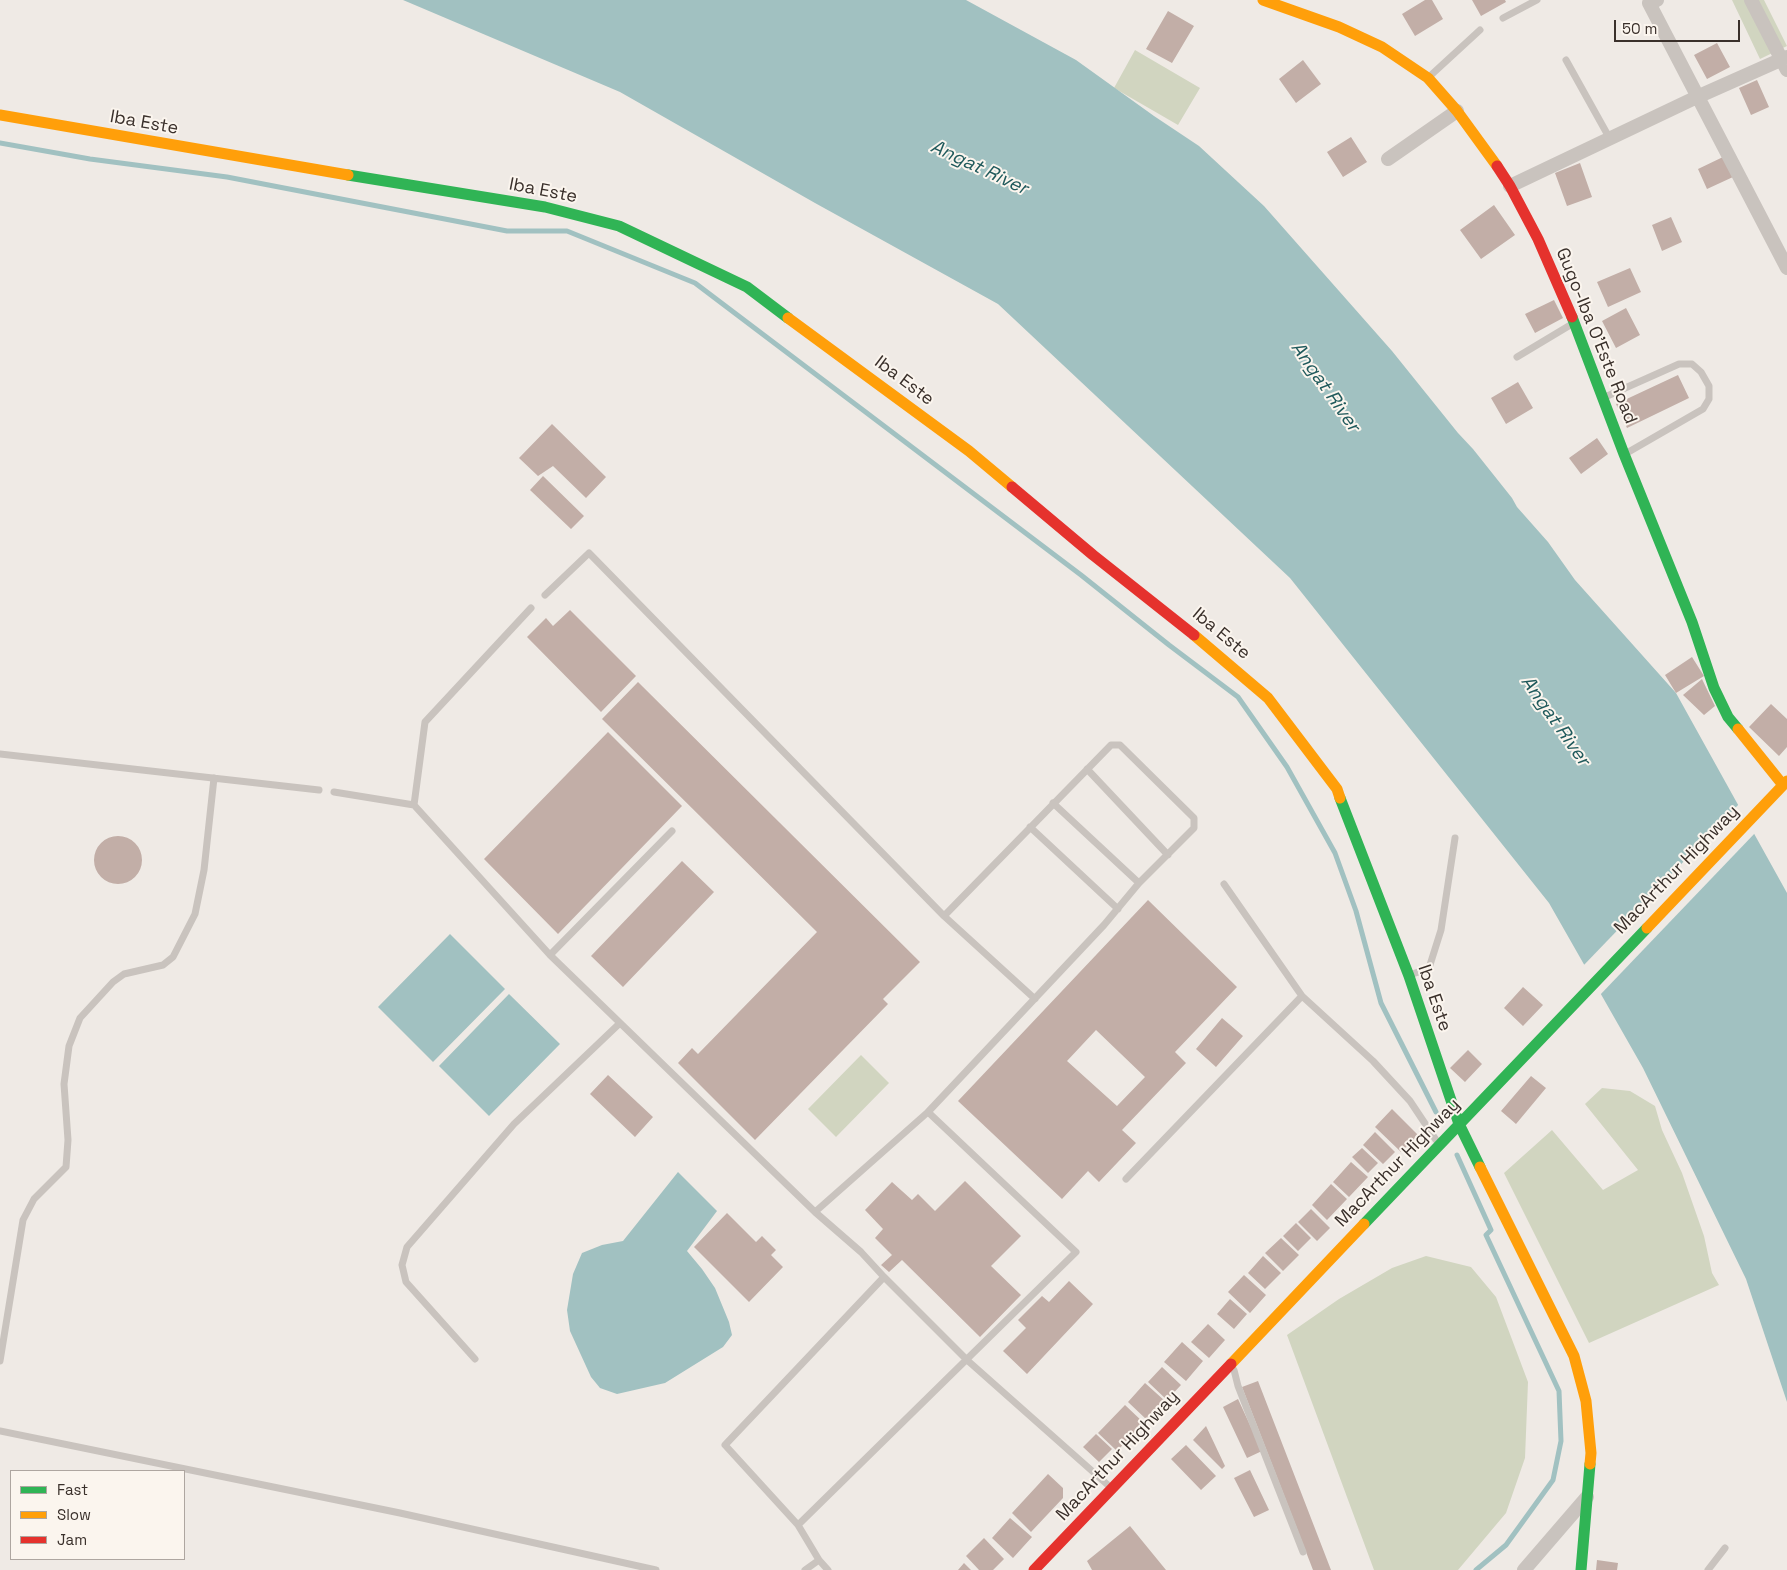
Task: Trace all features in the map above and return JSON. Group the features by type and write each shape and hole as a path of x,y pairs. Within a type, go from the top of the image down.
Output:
{"main road":[{"name":"Gugo-Iba O'Este Road","path":"1263,0 1339,27 1382,47 1428,78 1457,111 1488,152 1510,186 1538,239 1575,323 1624,454 1692,622 1714,688 1724,710 1783,787"},
{"name":"Iba Este","path":"0,115 359,178 545,207 619,226 748,287 969,450 1093,556 1210,647 1268,698 1337,789 1408,976 1459,1124 1574,1356 1586,1401 1591,1453 1582,1570"},
{"name":"MacArthur Highway","path":"1034,1570 1783,787"}],"street":[{"path":"1657,0 1649,3 1787,268"},
{"path":"1510,186 1697,97 1785,62 1751,0"},
{"path":"1388,158 1457,111"},
{"path":"1524,1570 1587,1497"}],"lane":[{"path":"1503,18 1537,0"},
{"path":"1428,78 1480,30"},
{"path":"1566,60 1611,139"},
{"path":"1517,357 1575,323"},
{"path":"1603,398 1678,364 1692,364 1701,372 1709,386 1709,399 1703,408 1624,454"},
{"path":"545,595 589,553 944,916 1035,999"},
{"path":"414,805 425,722 531,608"},
{"path":"815,1212 928,1112 1118,909 1139,883 1194,828 1194,818 1120,745 1111,745 944,916"},
{"path":"0,754 319,790"},
{"path":"1087,769 1168,855"},
{"path":"0,1361 23,1220 34,1199 66,1167 68,1140 64,1084 69,1046 80,1018 112,982 124,974 163,965 173,957 195,914 204,870 214,778"},
{"path":"334,792 414,805 550,955 815,1212 860,1252 967,1360 1112,1488"},
{"path":"1053,803 1139,883"},
{"path":"1030,827 1118,909"},
{"path":"550,955 672,831"},
{"path":"1408,976 1429,968 1441,930 1454,838"},
{"path":"1224,884 1302,996 1380,1068 1410,1101 1439,1145"},
{"path":"1126,1179 1302,996"},
{"path":"475,1358 406,1282 402,1264 407,1247 514,1124 620,1022"},
{"path":"798,1526 1076,1252 928,1112"},
{"path":"828,1570 819,1560 798,1526 725,1445 884,1277"},
{"path":"1232,1362 1238,1386 1303,1552"},
{"path":"0,1431 400,1513 656,1570"},
{"path":"1708,1570 1725,1548"},
{"path":"805,1570 819,1560"}],"green space":[{"path":"1732,0 1764,0 1787,46 1760,59"},
{"path":"1135,50 1200,88 1178,125 1114,88"},
{"path":"861,1055 889,1083 836,1137 808,1109"},
{"path":"1602,1088 1630,1091 1655,1106 1662,1130 1682,1173 1704,1236 1712,1273 1719,1285 1589,1343 1504,1173 1552,1130 1603,1190 1638,1170 1585,1104"},
{"path":"1426,1256 1471,1267 1496,1297 1528,1382 1525,1458 1506,1513 1458,1570 1374,1570 1287,1335 1339,1299 1392,1268"}],"water":[{"name":"Angat River","path":"403,0 966,0 1076,60 1199,146 1264,206 1392,351 1473,449 1517,507 1548,542 1575,580 1676,693 1787,893 1787,1402 1746,1279 1643,1068 1549,903 1290,578 998,304 620,92"},
{"path":"450,934 505,989 433,1062 378,1007"},
{"path":"509,994 560,1044 489,1116 439,1066"},
{"path":"678,1172 717,1211 687,1251 715,1288 729,1322 732,1335 723,1347 665,1383 617,1394 600,1388 591,1377 570,1331 567,1310 573,1274 582,1253 602,1245 623,1241"}],"pier":[{"path":"1740,803 1756,832 1599,996 1582,967"}],"building":[{"path":"1425,0 1432,0 1443,19 1415,36 1402,14"},
{"path":"1472,0 1505,0 1506,2 1481,16"},
{"path":"1168,11 1194,26 1172,63 1146,49"},
{"path":"1717,43 1730,67 1707,79 1694,55"},
{"path":"1303,60 1321,84 1296,103 1279,79"},
{"path":"1757,80 1769,107 1751,115 1739,88"},
{"path":"1351,137 1367,162 1343,177 1327,152"},
{"path":"1723,157 1733,177 1707,189 1698,169"},
{"path":"1580,163 1592,197 1567,206 1555,173"},
{"path":"1494,205 1515,235 1481,259 1460,230"},
{"path":"1671,217 1682,242 1662,251 1652,225"},
{"path":"1630,268 1641,292 1608,307 1597,282"},
{"path":"1554,300 1563,318 1535,333 1525,314"},
{"path":"1626,308 1640,335 1616,348 1602,321"},
{"path":"1678,375 1689,398 1627,428 1616,404"},
{"path":"1518,382 1533,408 1506,424 1491,398"},
{"path":"552,424 606,477 586,498 553,466 538,476 519,458"},
{"path":"1597,438 1608,454 1581,474 1569,458"},
{"path":"543,476 584,516 571,529 530,490"},
{"path":"570,610 636,676 601,712 527,637 546,618 553,626"},
{"path":"1692,657 1704,676 1676,693 1665,675"},
{"path":"1702,679 1715,706 1704,715 1683,695"},
{"path":"638,682 920,962 883,999 888,1004 755,1140 678,1063 692,1048 698,1054 817,932 602,719"},
{"path":"1771,704 1787,719 1787,747 1779,756 1749,727"},
{"path":"608,732 682,806 558,934 484,859"},
{"path":"113,836 123,836 132,840 138,846 141,851 141,869 132,880 123,884 113,884 104,880 98,874 94,865 94,855 98,846 104,840"},
{"path":"682,861 714,892 623,987 591,956"},
{"path":"1148,900 1237,987 1175,1052 1186,1063 1122,1130 1136,1143 1099,1182 1088,1171 1062,1199 958,1101","holes":["1096,1030 1145,1077 1117,1106 1067,1061"]},
{"path":"1523,987 1543,1005 1523,1026 1504,1008"},
{"path":"1222,1018 1243,1036 1216,1067 1196,1049"},
{"path":"1468,1050 1482,1064 1465,1082 1450,1068"},
{"path":"608,1075 653,1117 635,1137 590,1094"},
{"path":"1531,1076 1546,1088 1516,1124 1501,1111"},
{"path":"1392,1109 1418,1135 1401,1152 1375,1127"},
{"path":"1375,1132 1395,1152 1383,1164 1363,1145"},
{"path":"1362,1148 1378,1163 1368,1173 1352,1157"},
{"path":"1351,1162 1368,1177 1349,1197 1333,1182"},
{"path":"965,1181 1021,1236 991,1266 1021,1295 980,1337 902,1260 889,1272 881,1265 892,1255 875,1238 883,1229 865,1210 892,1182 912,1200 918,1194 935,1211"},
{"path":"1331,1184 1347,1199 1327,1220 1312,1205"},
{"path":"1311,1209 1330,1228 1317,1241 1298,1222"},
{"path":"727,1213 756,1242 762,1236 776,1250 771,1255 783,1267 749,1302 694,1247"},
{"path":"1296,1223 1311,1238 1298,1251 1283,1236"},
{"path":"1281,1238 1299,1255 1283,1271 1265,1253"},
{"path":"1263,1256 1281,1273 1265,1289 1248,1273"},
{"path":"1244,1275 1266,1295 1250,1313 1228,1292"},
{"path":"1069,1281 1093,1304 1027,1374 1003,1351 1026,1328 1018,1320 1042,1296 1049,1302"},
{"path":"1230,1299 1247,1314 1234,1329 1217,1314"},
{"path":"1208,1324 1225,1340 1209,1358 1191,1342"},
{"path":"1182,1342 1203,1361 1186,1381 1164,1362"},
{"path":"1162,1367 1181,1385 1167,1400 1148,1382"},
{"path":"1258,1381 1331,1570 1313,1570 1242,1387"},
{"path":"1145,1383 1165,1401 1147,1420 1128,1402"},
{"path":"1238,1399 1262,1451 1247,1458 1223,1407"},
{"path":"1125,1405 1144,1423 1117,1451 1098,1433"},
{"path":"1206,1426 1225,1466 1222,1469 1193,1440"},
{"path":"1096,1434 1112,1449 1099,1462 1083,1447"},
{"path":"1186,1445 1216,1476 1201,1490 1171,1459"},
{"path":"1250,1470 1269,1510 1254,1517 1234,1478"},
{"path":"1048,1474 1063,1488 1063,1498 1031,1532 1012,1513"},
{"path":"1010,1518 1032,1537 1013,1558 992,1538"},
{"path":"1130,1526 1166,1570 1092,1570 1087,1561"},
{"path":"984,1538 1004,1559 993,1570 979,1570 966,1556"},
{"path":"1597,1560 1618,1563 1617,1570 1596,1570"},
{"path":"964,1563 971,1570 958,1570"}],"waterway":[{"path":"0,143 90,159 227,177 507,231 567,231 695,283 1081,575 1238,697 1287,767 1335,853 1356,911 1381,1003 1436,1112"},
{"path":"1457,1155 1491,1230 1486,1235 1559,1391 1561,1441 1553,1480 1506,1545 1476,1570"}],"traffic: fast":[{"path":"348,175 545,207 619,226 747,287 788,318"},
{"path":"1572,317 1624,454 1692,622 1714,688 1728,717 1738,729"},
{"path":"1340,798 1409,976 1459,1124 1480,1167"},
{"path":"1364,1224 1647,928"},
{"path":"1581,1570 1590,1464"}],"traffic: slow":[{"path":"1263,0 1339,27 1382,47 1428,78 1457,111 1497,166"},
{"path":"0,115 348,175"},
{"path":"788,318 969,451 1012,487"},
{"path":"1194,635 1268,698 1337,789 1340,798"},
{"path":"1738,729 1783,785"},
{"path":"1647,928 1787,781"},
{"path":"1480,1167 1574,1356 1586,1401 1591,1453 1590,1464"},
{"path":"1231,1364 1364,1224"}],"traffic: jam":[{"path":"1497,166 1510,186 1538,239 1572,317"},
{"path":"1012,487 1093,555 1194,635"},
{"path":"1034,1570 1231,1364"}]}
